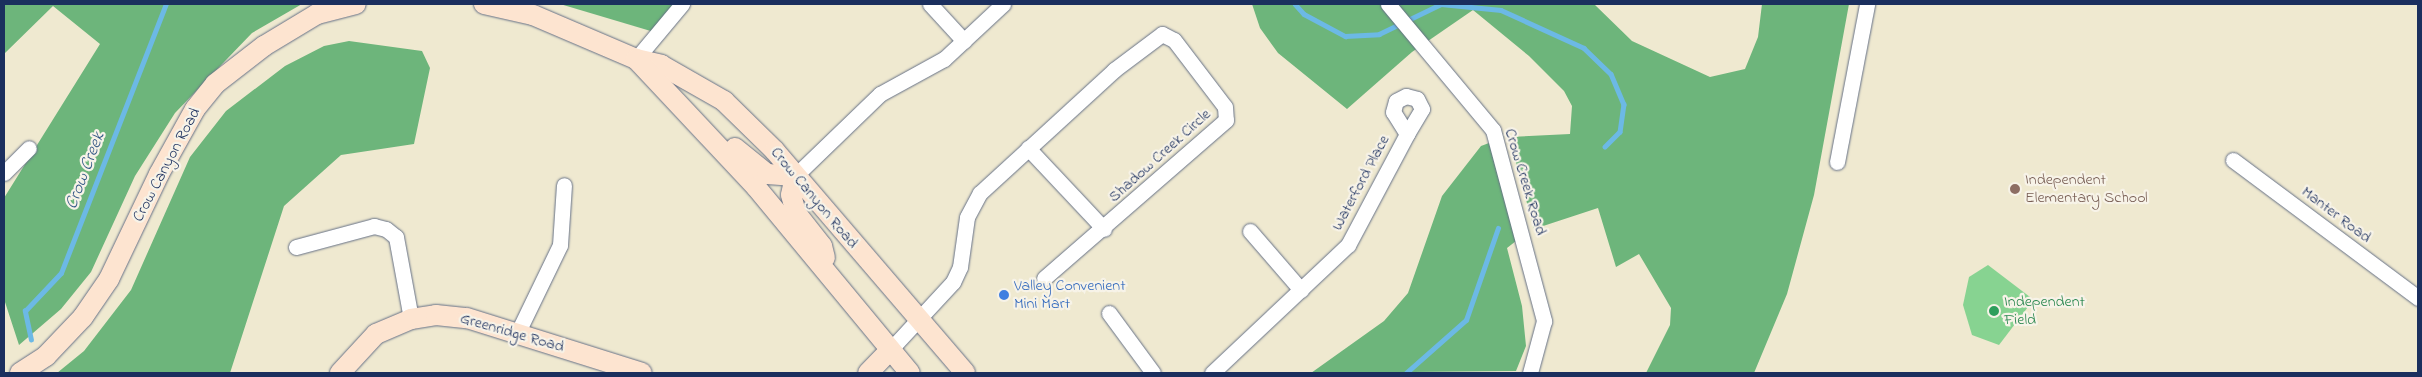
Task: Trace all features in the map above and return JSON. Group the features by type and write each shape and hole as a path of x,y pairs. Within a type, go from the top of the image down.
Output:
{"main road":[{"name":"Crow Canyon Road","path":"20,373 46,356 83,317 109,279 159,174 195,110 215,84 264,46 317,14 356,4"},
{"name":"Crow Canyon Road","path":"484,4 533,15 636,59 694,80 724,101 795,176 965,373"},
{"name":"Crow Canyon Road","path":"636,59 756,187 889,351 910,373"},
{"path":"679,106 704,121 766,174 795,176 792,195 796,213 822,246 824,270"},
{"name":"Greenridge Road","path":"340,373 376,334 411,319 466,318 642,373"},
{"path":"868,373 889,351"},
{"path":"888,373 889,351"}],"street":[{"path":"636,59 682,4"},
{"path":"930,4 964,41"},
{"path":"795,176 880,94 930,68 964,41 1003,4"},
{"name":"Crow Creek Road","path":"1388,4 1426,52 1493,130 1506,168 1544,321 1530,373"},
{"path":"1837,162 1867,4"},
{"name":"Shadow Creek Circle","path":"889,351 953,282 972,204 1070,107 1162,34 1174,40 1226,107 1226,120 1104,229 1044,278"},
{"name":"Waterford Place","path":"1212,373 1348,245 1407,134"},
{"path":"4,173 29,148"},
{"path":"1028,148 1104,229"},
{"name":"Manter Road","path":"2233,160 2418,298"},
{"path":"517,334 560,245 564,186"},
{"path":"296,247 374,226 386,229 396,237 411,319"},
{"path":"1250,231 1301,290"},
{"path":"1109,313 1153,373"}],"green space":[{"path":"4,4 302,4 252,33 175,113 135,176 91,272 61,309 19,345 4,299 4,198 100,44 53,6 4,54"},
{"path":"560,4 675,4 654,32"},
{"path":"1252,4 1594,4 1632,41 1710,77 1745,69 1758,37 1762,4 1849,4 1814,195 1787,294 1754,373 1646,373 1670,325 1671,308 1639,254 1616,267 1598,208 1534,229 1509,137 1570,134 1572,106 1564,91 1529,56 1473,10 1412,52 1347,109 1278,53 1260,28"},
{"path":"349,41 422,51 430,68 414,144 341,155 284,206 230,373 57,373 84,351 131,290 190,157 226,111 285,66 324,46"},
{"path":"1489,143 1516,241 1507,248 1522,306 1526,346 1516,371 1311,373 1384,321 1408,293 1442,196 1481,146"},
{"name":"Independent Field","path":"1988,265 2030,297 2031,303 1999,345 1972,335 1963,305 1969,277"}],"waterway":[{"name":"Crow Creek","path":"31,340 25,311 61,273 166,4"},
{"name":"Crow Creek","path":"1295,4 1304,14 1345,36 1379,34 1441,4 1501,10 1584,48 1611,74 1624,104 1620,132 1605,147"},
{"name":"Crow Creek","path":"1406,373 1466,320 1498,228"}],"place":[{"name":"Independent Elementary School","path":"2015,189"},
{"name":"Valley Convenient Mini Mart","path":"1004,295"},
{"name":"Independent Field","path":"1994,311"}]}
